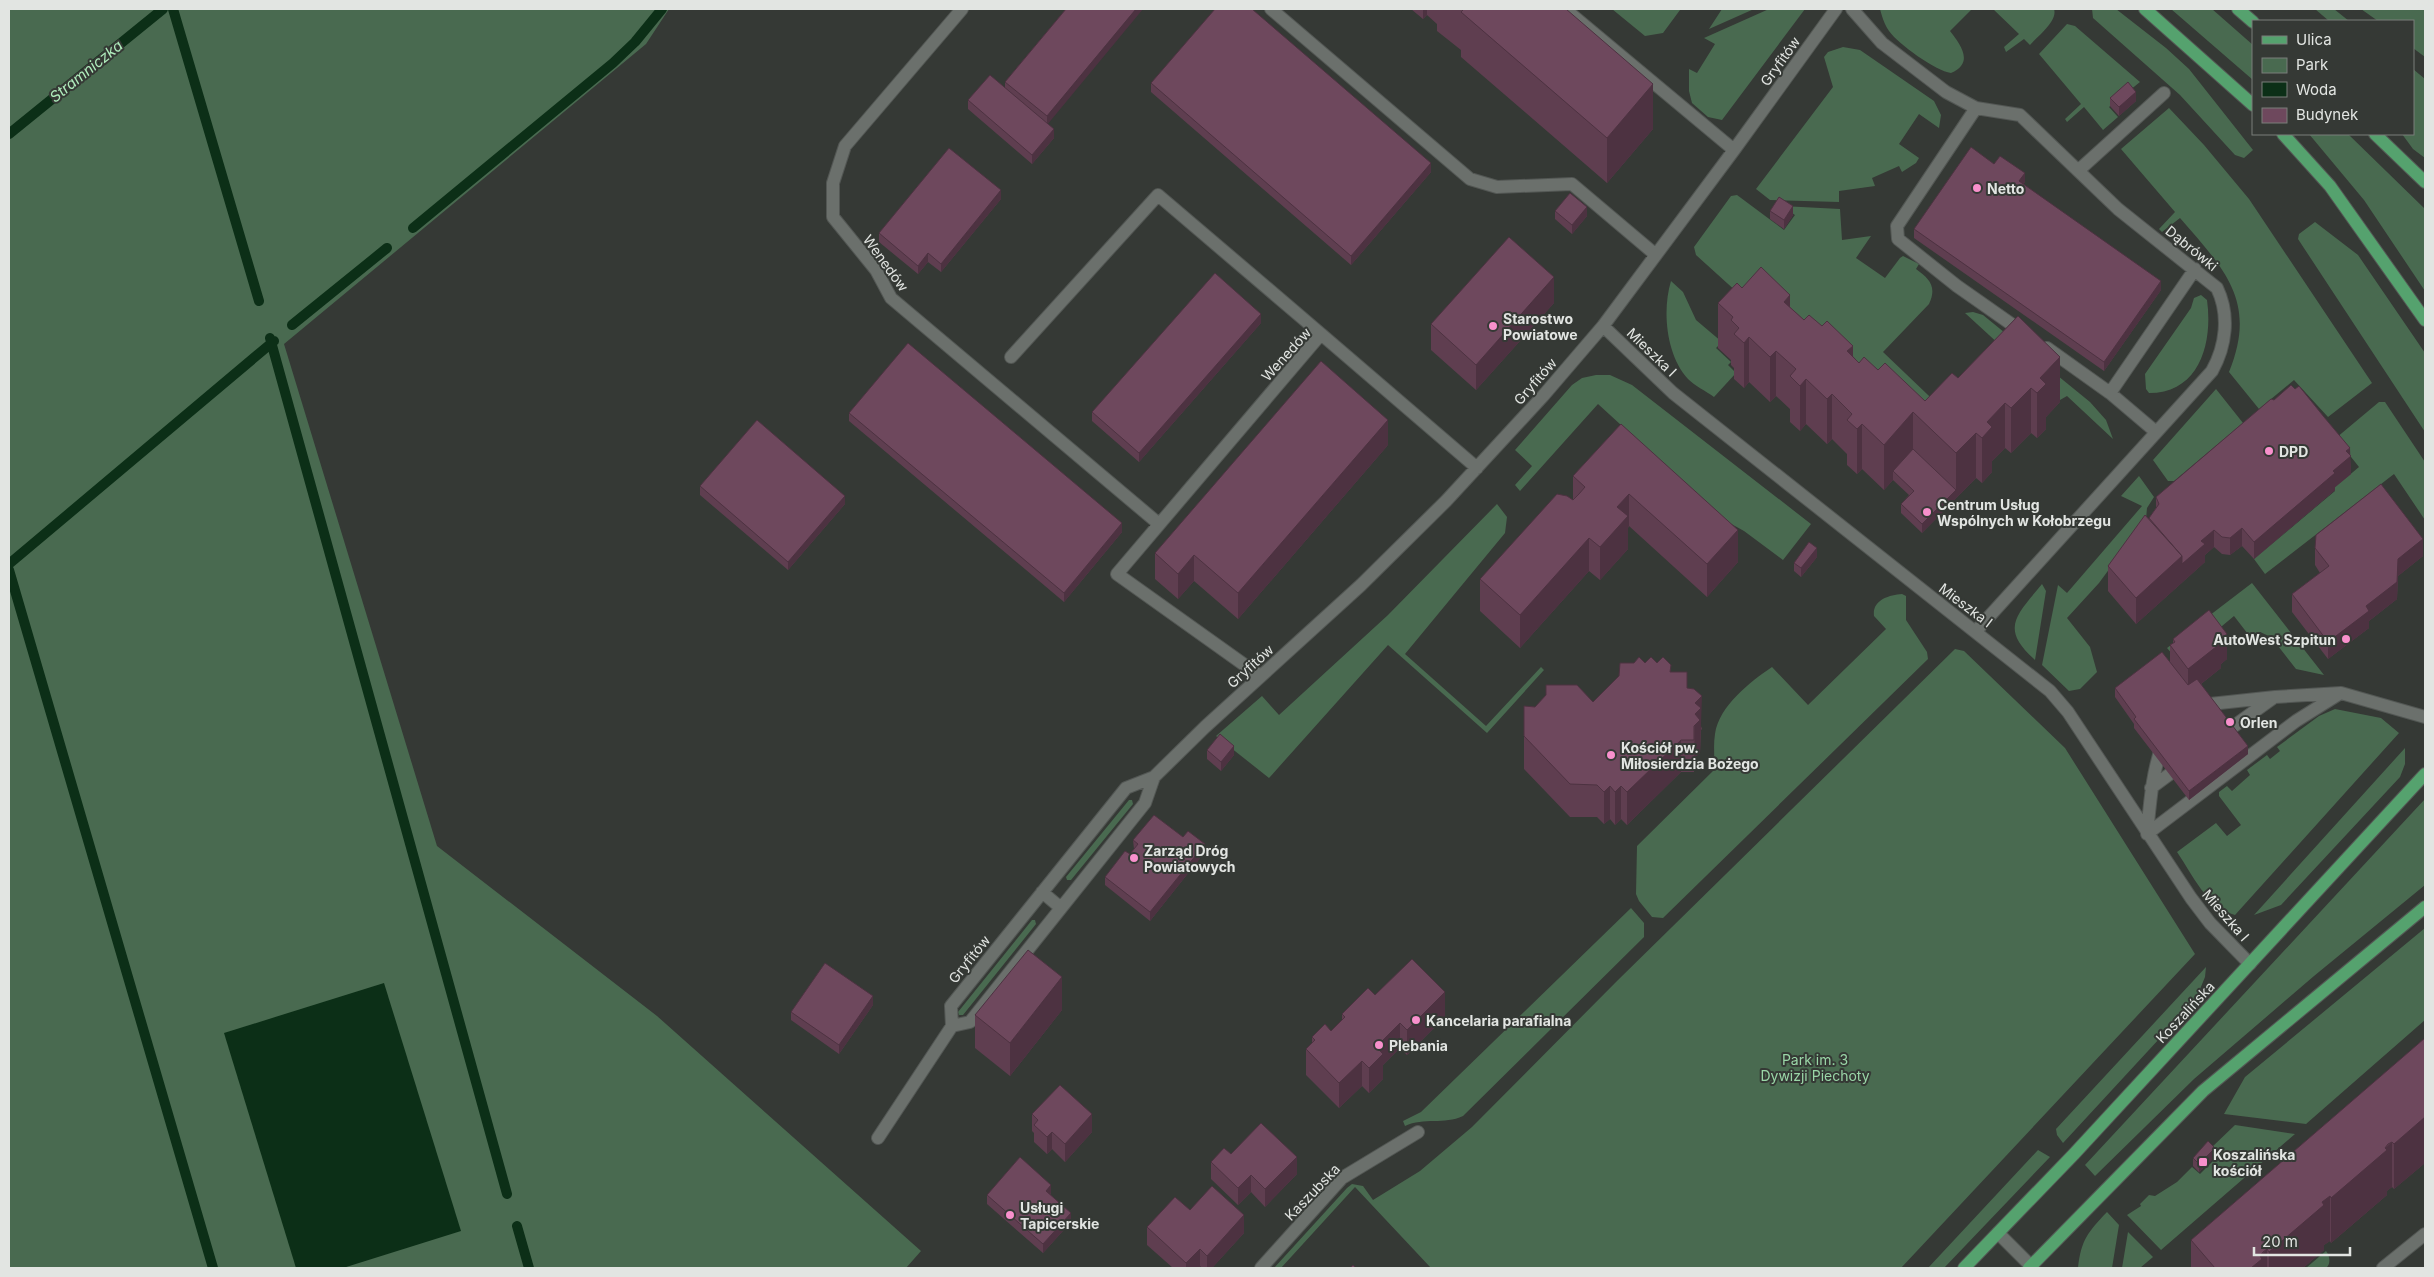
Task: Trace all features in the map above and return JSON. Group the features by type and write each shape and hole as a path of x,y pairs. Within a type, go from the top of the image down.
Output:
{"main road":[{"path":"2145,9 2252,104"},
{"path":"2238,9 2252,21"},
{"path":"2284,135 2345,205 2425,320"},
{"path":"2376,135 2423,178"},
{"name":"Koszalińska","path":"1964,1268 2074,1154 2425,774"},
{"path":"2031,1267 2203,1090 2425,907"}],"street":[{"name":"Wenedów","path":"962,9 845,146 833,183 833,217 876,270 891,298 1159,524"},
{"path":"1271,9 1470,179 1497,187 1572,184 1656,255"},
{"path":"1565,9 1734,150"},
{"name":"Gryfitów","path":"878,1138 952,1026 951,1006 1126,788 1154,777 1204,727 1360,585 1477,468 1543,396 1603,326 1836,9"},
{"name":"Dąbrówki","path":"1852,9 1882,43 1946,92 1976,108 2020,115 2118,209 2217,288 2223,301 2225,334 2217,362 2212,371 1976,631"},
{"path":"2079,170 2164,93"},
{"path":"1976,108 1897,226 1898,239 1958,286 2110,392 2156,432"},
{"path":"1011,357 1158,195 1321,334"},
{"path":"2110,392 2195,269"},
{"name":"Mieszka I","path":"1603,326 1673,393 2050,691 2068,712 2147,834 2210,923 2250,964"},
{"name":"Wenedów","path":"1260,676 1117,574 1321,334 1477,468"},
{"path":"2147,834 2296,721 2341,693"},
{"path":"2187,722 2210,704 2275,697 2341,693 2425,716"},
{"path":"2207,747 2275,697"},
{"path":"2147,834 2157,759 2164,739 2172,733"},
{"path":"2152,788 2192,758"},
{"path":"952,1026 970,1022 1145,803 1154,777"},
{"path":"1042,892 1061,908"},
{"name":"Kaszubska","path":"1261,1268 1342,1178 1418,1132"},
{"path":"1998,1233 2031,1267"},
{"path":"2383,1268 2425,1234"}],"green space":[{"path":"9,9 669,9 646,44 284,344 437,846 657,1016 921,1251 906,1268 9,1268"},
{"path":"1612,9 1680,10 1663,33 1645,36"},
{"path":"1722,9 1754,9 1709,29"},
{"path":"1769,9 1805,9 1722,120 1708,117 1692,103 1689,91 1689,69 1697,73 1715,44 1704,38"},
{"path":"1880,9 1972,9 1950,31 1961,47 1964,59 1962,64 1951,73 1936,67 1918,56 1900,43 1889,31 1884,23"},
{"path":"1993,9 2054,9 2054,14 2050,23 2030,45 2024,39 2006,52 2004,47 2019,34"},
{"path":"2092,9 2116,9 2166,48 2189,69 2253,150 2244,158 2235,155 2180,95 2093,18"},
{"path":"2171,9 2212,9 2252,44 2252,79"},
{"path":"2315,9 2334,9 2348,20 2328,20"},
{"path":"2361,9 2425,9 2425,57 2414,49 2414,20 2377,20"},
{"path":"2067,24 2075,26 2140,82 2109,107 2118,117 2103,130 2084,107 2067,122 2065,119 2081,104 2039,54"},
{"path":"1843,47 1860,50 1934,101 1941,115 1939,128 1919,114 1899,144 1919,158 1916,163 1902,172 1899,166 1872,178 1875,186 1839,191 1839,202 1770,200 1756,189 1833,87 1824,57 1828,52"},
{"path":"2414,70 2425,79 2425,158 2413,149 2403,135 2414,135"},
{"path":"2169,108 2204,145 2249,199 2372,383 2328,417 2294,380 2259,409 2229,372 2237,347 2240,325 2238,306 2232,288 2222,270 2180,218 2162,232 2159,229 2175,212 2121,149"},
{"path":"2310,135 2349,135 2425,209 2425,291 2364,200"},
{"path":"1737,195 1784,230 1795,215 1782,206 1840,209 1842,240 1871,236 1856,258 1885,278 1903,256 1919,264 1916,269 1925,276 1932,288 1929,304 1883,352 1950,416 1759,312 1696,255 1694,247 1731,196"},
{"path":"2315,222 2358,255 2425,353 2425,432 2298,239 2299,234"},
{"path":"1671,281 1683,292 1696,320 1722,342 1716,348 1731,362 1728,365 1736,373 1714,397 1688,379 1675,358 1668,332 1667,319 1668,293"},
{"path":"2201,295 2207,300 2208,332 2205,348 2199,362 2191,375 2180,384 2166,391 2149,393 2146,389 2145,374 2191,308 2194,298"},
{"path":"1973,312 1983,315 2090,402 2106,420 2113,439 2067,396 2060,400 1965,313"},
{"path":"1610,375 1632,385 1811,524 1783,560 1744,531 1726,521 1598,404 1520,491 1515,485 1532,466 1515,450 1572,385 1582,378"},
{"path":"2216,389 2243,423 2174,481 2168,481 2153,460"},
{"path":"2379,402 2385,402 2425,462 2425,520 2394,474 2265,574 2254,559 2335,491 2334,488 2359,467 2336,438"},
{"path":"2139,476 2154,497 2147,508 2146,519 2099,583 2067,618 2090,647 2097,672 2080,689 2069,691 2042,665 2058,585 2067,593 2142,506 2121,496"},
{"path":"1497,504 1507,517 1505,533 1405,654 1486,726 1541,667 1544,670 1487,733 1388,645 1269,778 1216,736 1262,696 1279,715 1388,615"},
{"path":"2252,583 2324,675 2296,669 2271,637 2260,632 2251,638 2234,616 2210,636 2173,655 2167,648"},
{"path":"2042,584 2046,591 2035,660 2017,639 2015,630 2019,613"},
{"path":"1902,594 1906,596 1906,620 1927,652 1928,659 1663,918 1652,917 1639,901 1636,894 1637,846 1714,770 1715,734 1722,714 1729,704 1745,687 1772,667 1808,705 1886,629 1874,616 1874,611 1879,602 1887,597"},
{"name":"Park im. 3 Dywizji Piechoty","path":"1955,649 1964,651 2065,748 2195,954 1901,1268 1431,1268 1355,1187 1281,1268 1274,1268 1352,1184 1363,1186 1373,1200 1420,1171 1472,1127 1618,980"},
{"path":"2335,709 2381,718 2399,733 2235,915 2225,911 2208,898 2177,852 2216,823 2227,836 2241,825 2219,796 2219,792 2227,786 2232,791 2250,775 2247,770 2267,755 2270,759 2280,751 2277,747 2319,716"},
{"path":"2405,748 2405,764 2400,777 2281,905 2254,915"},
{"path":"2425,799 2425,885 2314,976 2194,1079 2095,1176 2085,1165"},
{"path":"1129,800 1132,800 1133,804 1071,880 1067,880 1066,877"},
{"path":"1631,908 1644,923 1644,937 1463,1116 1449,1120 1412,1123 1405,1126 1403,1121 1421,1112"},
{"path":"1032,920 1035,920 1036,924 963,1015 959,1015 958,1012"},
{"path":"2425,928 2425,1020 2306,1124 2224,1114 2245,1077"},
{"path":"2206,967 2205,977 2196,999 2063,1143 2057,1135 2056,1129"},
{"path":"2235,1125 2295,1134 2161,1250 2127,1215 2141,1206 2140,1204 2149,1195 2155,1196 2177,1182 2192,1167 2200,1174 2218,1156 2211,1148"},
{"path":"2038,1150 2050,1157 1944,1268 1928,1268"},
{"path":"2107,1212 2119,1225 2112,1268 2078,1268 2081,1250 2086,1237"},
{"path":"2128,1232 2153,1257 2140,1268 2122,1268"},
{"path":"2326,1251 2329,1264 2326,1268 2306,1268"}],"water":[{"path":"384,983 461,1231 343,1268 296,1268 224,1033"}],"building":[{"path":"1066,9 1136,9 1047,116 1005,82"},
{"path":"1215,9 1252,9 1431,163 1351,256 1151,83"},
{"path":"1464,9 1566,9 1653,84 1607,138 1461,12"},
{"path":"990,75 1054,129 1032,155 968,100"},
{"path":"2128,82 2136,92 2119,107 2110,98"},
{"path":"1971,147 1994,164 2000,156 2025,173 2019,181 2161,281 2104,362 1914,229"},
{"path":"949,148 1001,190 941,264 928,253 918,266 879,233"},
{"path":"1570,193 1587,207 1572,225 1555,211"},
{"path":"1779,197 1793,206 1784,220 1770,211"},
{"name":"Starostwo Powiatowe","path":"1509,237 1554,277 1476,365 1431,324"},
{"path":"1761,267 1790,295 1784,302 1804,320 1809,315 1822,326 1827,321 1853,346 1847,351 1859,363 1864,357 1878,370 1885,363 1925,401 1952,373 1958,378 2018,316 2060,357 2040,378 2046,384 2037,393 2031,388 2011,408 2005,403 1987,422 1992,427 1982,438 1976,433 1956,453 1913,412 1884,445 1862,424 1857,429 1847,420 1852,414 1832,394 1827,399 1806,379 1800,386 1790,376 1796,369 1776,351 1770,357 1749,337 1744,343 1734,334 1739,328 1731,320 1733,317 1718,303 1737,283 1742,288"},
{"path":"1215,273 1261,314 1139,453 1092,412"},
{"path":"908,343 1122,523 1064,593 849,413"},
{"path":"1321,361 1388,420 1238,593 1194,555 1178,574 1155,553"},
{"path":"2291,385 2295,389 2299,386 2350,448 2346,451 2351,456 2333,471 2335,473 2254,542 2242,528 2230,538 2222,537 2214,530 2201,541 2205,544 2182,564 2182,556 2149,518 2159,504 2156,497 2271,399 2274,400"},
{"path":"757,420 845,496 788,562 700,486"},
{"path":"1621,424 1738,530 1707,564 1629,494 1617,507 1628,516 1600,547 1589,538 1520,615 1480,579 1557,494 1567,496 1573,500 1579,494 1585,487 1573,476"},
{"path":"1913,449 1956,490 1922,524 1901,504 1914,491 1893,471"},
{"path":"2381,484 2423,539 2398,559 2397,582 2366,606 2369,611 2328,642 2292,594 2329,566 2315,548 2316,535"},
{"path":"2145,515 2182,556 2136,598 2108,566"},
{"path":"1809,542 1817,548 1801,568 1794,563"},
{"path":"2209,610 2227,634 2219,640 2221,643 2188,669 2170,645 2175,642 2173,639"},
{"path":"2162,652 2188,685 2197,679 2248,746 2189,791 2134,719 2136,717 2115,688"},
{"name":"Kościół pw. Miłosierdzia Bożego","path":"1639,657 1645,663 1651,657 1657,663 1663,657 1671,665 1670,672 1687,672 1687,688 1694,689 1702,696 1695,703 1701,708 1695,714 1700,720 1694,726 1694,740 1681,740 1627,792 1621,786 1615,792 1610,786 1604,792 1597,785 1570,784 1524,736 1524,706 1535,707 1546,695 1546,685 1577,685 1593,702 1619,676 1620,663 1634,663"},
{"path":"1220,734 1234,746 1221,762 1207,750"},
{"path":"1154,815 1183,837 1188,831 1205,844 1150,912 1105,877 1125,851 1130,854 1138,844 1133,840"},
{"path":"1028,950 1062,977 1010,1043 975,1015"},
{"path":"1412,959 1445,992 1407,1030 1400,1023 1376,1047 1383,1054 1369,1068 1362,1061 1339,1083 1306,1049 1315,1040 1312,1037 1325,1024 1331,1031 1345,1017 1342,1014 1368,988 1375,995"},
{"path":"825,963 873,996 839,1045 791,1012"},
{"path":"2425,1038 2425,1117 2394,1144 2392,1142 2388,1144 2385,1148 2387,1150 2331,1198 2330,1196 2322,1202 2324,1205 2269,1252 2267,1249 2263,1252 2260,1256 2262,1259 2251,1268 2215,1268 2191,1240"},
{"path":"1060,1085 1092,1114 1065,1144 1052,1132 1047,1137 1034,1125 1038,1120 1032,1114"},
{"path":"1261,1123 1297,1157 1265,1189 1251,1175 1238,1188 1211,1162 1224,1148 1231,1154"},
{"path":"2208,1141 2215,1148 2199,1164 2193,1158"},
{"path":"1020,1157 1051,1185 1046,1191 1071,1213 1043,1244 987,1195"},
{"path":"1212,1186 1244,1215 1207,1256 1200,1249 1186,1263 1147,1227 1175,1197 1190,1210"}],"waterway":[{"name":"Stramniczka","path":"9,134 163,9"},
{"path":"173,9 259,301"},
{"path":"413,228 613,63 635,42 662,9"},
{"path":"292,325 387,248"},
{"path":"270,338 507,1194"},
{"path":"9,564 274,341"},
{"path":"9,570 213,1268"},
{"path":"517,1226 529,1268"}],"place":[{"name":"Netto","path":"1977,188"},
{"name":"Starostwo Powiatowe","path":"1493,326"},
{"name":"DPD","path":"2269,451"},
{"name":"Centrum Usług Wspólnych w Kołobrzegu","path":"1927,512"},
{"name":"AutoWest Szpitun","path":"2346,639"},
{"name":"Orlen","path":"2230,722"},
{"name":"Kościół pw. Miłosierdzia Bożego","path":"1611,755"},
{"name":"Zarząd Dróg Powiatowych","path":"1134,858"},
{"name":"Kancelaria parafialna","path":"1416,1020"},
{"name":"Plebania","path":"1379,1045"},
{"name":"Koszalińska kościół","path":"2203,1162"},
{"name":"Usługi Tapicerskie","path":"1010,1215"}]}
